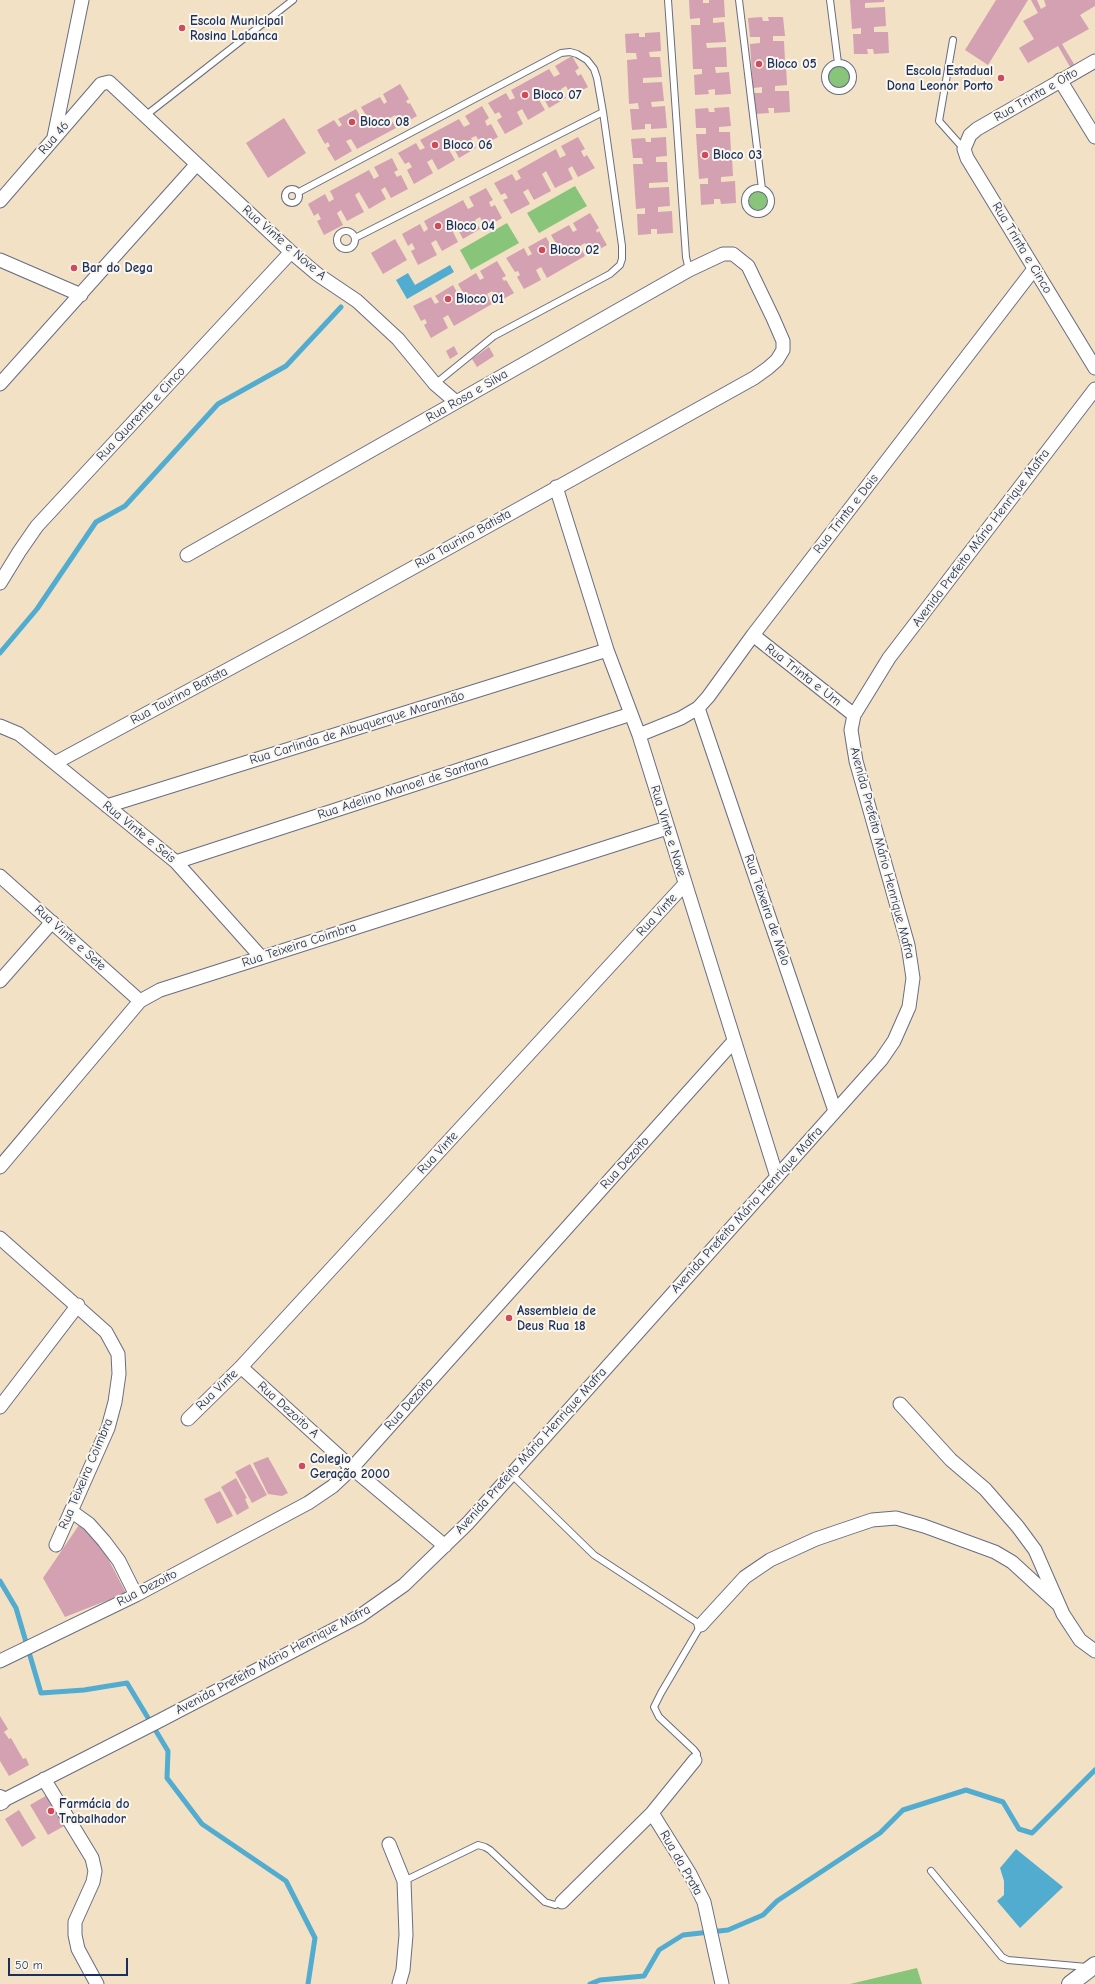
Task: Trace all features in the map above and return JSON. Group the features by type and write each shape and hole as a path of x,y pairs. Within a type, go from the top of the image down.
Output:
{"street":[{"path":"54,139 82,0"},
{"name":"Rua Trinta e Oito","path":"964,149 970,135 978,129 1095,61"},
{"path":"1060,80 1095,137"},
{"name":"Rua 46","path":"0,201 101,84 106,82 112,84"},
{"name":"Rua Vinte e Nove A","path":"112,84 196,165 291,252 318,274 357,301 398,339 435,384 456,402"},
{"name":"Rua Trinta e Cinco","path":"964,149 967,158 1095,368"},
{"path":"0,384 196,165"},
{"name":"Rua Quarenta e Cinco","path":"0,583 37,526 291,252"},
{"name":"Rua Rosa e Silva","path":"187,555 689,270 723,254 734,254 748,266"},
{"path":"0,260 81,295"},
{"name":"Rua Taurino Batista","path":"55,763 300,630 754,378 768,368 777,360 783,350 783,341 748,266"},
{"name":"Rua Trinta e Dois","path":"638,735 681,718 698,708 708,697 753,635 1034,269"},
{"name":"Avenida Prefeito Mário Henrique Mafra","path":"1,1801 142,1730 360,1616 404,1585 445,1546 511,1474 881,1060 894,1041 909,1007 914,978 908,945 856,761 851,730 854,715 889,658 1095,389"},
{"name":"Rua Vinte e Nove","path":"556,487 608,650 638,735 777,1177"},
{"name":"Rua Trinta e Um","path":"753,635 854,715"},
{"name":"Rua Carlinda de Albuquerque Maranhão","path":"107,806 608,650"},
{"name":"Rua Teixeira de Melo","path":"698,708 835,1111"},
{"name":"Rua Adelino Manoel de Santana","path":"176,862 631,714"},
{"name":"Rua Vinte e Seis","path":"0,726 19,734 176,862 261,957"},
{"name":"Rua Teixeira Coimbra","path":"0,1167 140,1001 160,990 667,828"},
{"name":"Rua Vinte e Sete","path":"0,876 140,1001"},
{"name":"Rua Vinte","path":"188,1419 241,1367 684,885"},
{"path":"0,981 52,922"},
{"name":"Rua Dezoito","path":"0,1661 136,1595 308,1503 333,1486 352,1468 734,1041"},
{"name":"Rua Teixeira Coimbra","path":"0,1238 78,1305 106,1332 118,1354 119,1374 116,1402 108,1428 56,1545"},
{"path":"0,1407 4,1393 78,1305"},
{"name":"Rua Dezoito A","path":"241,1367 352,1468 445,1546"},
{"path":"900,1404 951,1460 985,1490 1018,1527 1034,1550 1059,1605 1080,1640 1095,1651"},
{"path":"71,1511 89,1524 104,1541 119,1561 136,1595"},
{"path":"701,1625 745,1577 770,1560 816,1539 872,1520 896,1518 924,1526 995,1552 1012,1562 1059,1605"},
{"path":"562,1902 652,1813 695,1760"},
{"path":"44,1779 92,1858 95,1870 93,1882 75,1922 75,1935 78,1949 96,1984"},
{"name":"Rua da Prata","path":"652,1813 690,1874 704,1902 722,1984"},
{"path":"389,1844 404,1881 406,1935 403,1970 399,1984"},
{"path":"1070,1984 1094,1966"}],"lane":[{"path":"145,116 293,0"},
{"path":"668,0 686,257 689,270"},
{"path":"739,0 762,189 766,191 771,198 770,206 764,213 755,213 746,206 746,198 752,190 762,189"},
{"path":"830,0 838,63"},
{"path":"953,40 939,121 964,149"},
{"path":"299,192 561,54 570,52 577,54 587,60 594,68 603,112 622,246 622,259 620,265 610,274 494,336 435,384"},
{"path":"838,63 842,63 850,68 853,77 850,86 842,90 833,89 827,83 825,78 827,70 834,64 838,63"},
{"path":"355,238 603,112"},
{"path":"511,1474 594,1555 701,1625 654,1707 659,1717 694,1750 697,1754 695,1760"},
{"path":"404,1881 478,1845 485,1846 490,1850 544,1902 551,1905 562,1902"},
{"path":"931,1871 1002,1957 1008,1960 1094,1966"}],"green space":[{"path":"839,63 849,67 853,77 849,87 839,91 829,87 825,77 829,67"},
{"path":"575,186 587,206 539,233 527,213"},
{"path":"758,188 767,192 771,201 767,210 758,214 749,210 745,201 749,192"},
{"path":"507,223 519,243 471,270 460,250"},
{"path":"917,1968 922,1984 850,1984"}],"water":[{"path":"450,265 454,272 407,299 396,280 408,273 415,285"},
{"path":"1016,1849 1063,1887 1020,1928 997,1901 1004,1895 1004,1881 1000,1868"}],"building":[{"path":"689,0 703,0 703,3 709,3 709,0 724,0 725,17 713,18 713,23 724,22 726,42 706,43 707,48 726,47 727,67 715,67 716,73 729,72 731,94 715,95 715,89 708,90 709,94 695,95 694,75 702,74 702,69 693,69 691,25 700,25 700,18 690,19"},
{"path":"850,0 884,0 884,2 865,3 865,8 885,7 886,26 874,27 874,32 888,32 889,53 874,54 873,49 867,49 868,54 854,54 853,34 861,34 861,28 852,29"},
{"name":"Escola Estadual Dona Leonor Porto","path":"996,0 1028,0 988,65 965,50"},
{"name":"Escola Estadual Dona Leonor Porto","path":"1031,0 1037,0 1041,9 1046,6 1044,0 1095,0 1095,6 1080,15 1089,29 1062,44 1077,69 1073,72 1058,46 1028,63 1019,48 1034,39 1023,21 1038,13"},
{"name":"Bloco 05","path":"762,17 763,21 769,21 768,17 783,17 785,36 773,36 773,41 784,41 785,61 766,62 766,67 786,66 787,85 775,86 775,91 789,91 790,112 774,113 774,108 768,108 769,113 755,114 754,93 762,93 762,87 753,88 750,44 760,43 760,37 750,37 748,18"},
{"path":"660,32 661,51 649,52 650,57 660,57 662,77 643,78 643,83 662,82 664,101 651,102 652,107 665,106 667,128 651,129 651,124 645,124 645,129 632,130 630,109 639,109 638,103 629,104 627,60 637,59 636,53 626,53 625,34 639,33 639,37 645,37 645,33"},
{"name":"Bloco 07","path":"572,56 579,68 575,71 578,76 581,74 588,87 571,96 566,86 561,89 566,98 549,108 540,91 535,93 545,110 528,120 522,109 517,112 523,124 505,134 497,120 502,117 499,112 495,114 488,103 506,93 510,100 515,98 511,90 549,69 554,77 560,74 555,66"},
{"name":"Bloco 08","path":"400,84 409,99 406,101 408,104 410,103 417,116 401,125 395,115 390,118 396,128 357,149 351,139 346,141 352,151 335,161 327,148 330,146 328,142 325,144 317,130 334,120 339,127 342,125 338,119 356,109 366,127 371,124 361,107 380,97 384,104 387,102 383,94"},
{"name":"Bloco 06","path":"482,106 489,118 485,121 487,126 491,124 498,137 482,146 476,136 471,138 476,148 459,158 450,141 445,143 455,160 438,170 432,159 427,162 433,173 414,184 407,170 412,167 409,162 405,164 398,153 416,143 420,150 425,148 420,140 459,119 464,127 470,124 465,116"},
{"name":"Bloco 03","path":"729,107 731,126 719,127 719,132 730,132 731,152 712,153 713,158 732,157 733,176 721,177 721,182 735,181 736,203 721,204 720,199 714,199 714,204 701,205 700,184 708,184 708,178 699,179 696,134 706,134 706,128 696,128 695,109 708,108 709,112 715,112 714,108"},
{"path":"284,118 306,153 268,178 246,143"},
{"path":"578,137 585,149 581,151 584,157 587,155 595,168 578,177 572,166 568,169 573,179 555,188 546,171 542,174 551,191 534,200 528,189 523,192 530,204 511,214 503,200 508,198 505,193 501,195 494,183 512,174 516,181 521,178 517,171 556,149 560,158 566,155 561,146"},
{"path":"666,137 667,156 656,157 656,162 667,162 668,182 649,183 649,188 669,187 670,206 658,207 658,212 672,211 673,233 657,234 657,229 651,229 651,234 638,235 637,214 645,214 645,208 636,209 633,164 643,164 642,158 633,158 631,139 645,138 646,142 651,142 651,138"},
{"path":"392,158 398,170 394,172 397,177 401,175 408,189 391,198 385,187 381,190 386,199 369,209 359,192 355,195 364,212 347,221 341,210 337,213 343,225 324,235 317,221 321,219 318,213 314,216 308,204 325,194 329,202 334,199 330,191 369,170 374,179 379,176 374,167"},
{"name":"Bloco 04","path":"486,188 493,200 489,202 491,207 495,205 502,218 485,228 480,217 475,220 480,229 463,239 454,222 449,224 458,242 442,251 436,240 431,243 437,255 418,265 411,251 415,249 412,243 408,246 402,234 420,224 424,232 428,229 424,221 463,200 468,209 474,206 469,197"},
{"name":"Bloco 02","path":"590,213 599,228 596,230 597,233 599,231 607,245 591,254 585,243 580,246 585,256 547,278 541,267 536,270 541,280 524,289 517,277 520,275 518,271 515,272 506,258 524,248 528,256 532,254 528,247 546,237 556,255 561,252 551,235 569,225 573,232 577,230 573,223"},
{"path":"395,239 407,260 383,274 371,253"},
{"name":"Bloco 01","path":"497,261 506,276 502,278 504,281 506,280 514,293 498,302 492,291 487,294 492,304 454,326 448,315 443,318 448,328 431,338 424,325 427,323 425,319 421,321 413,306 431,297 435,304 439,302 435,296 453,285 463,303 468,301 458,284 476,273 480,280 484,278 480,271"},
{"path":"454,346 458,354 450,359 446,351"},
{"path":"489,347 494,356 477,367 472,359"},
{"path":"268,1457 288,1493 282,1496 268,1494 253,1463"},
{"path":"250,1464 267,1495 252,1503 235,1472"},
{"path":"236,1478 247,1498 245,1499 249,1508 237,1515 221,1487"},
{"path":"220,1491 233,1516 217,1524 204,1499"},
{"path":"81,1522 103,1549 126,1593 65,1617 43,1578"},
{"path":"0,1716 8,1729 4,1732 9,1739 11,1738 23,1759 26,1758 29,1765 9,1776 0,1761"},
{"name":"Farmácia do Trabalhador","path":"49,1794 66,1825 48,1835 30,1805"},
{"path":"19,1810 36,1838 22,1847 5,1819"}],"waterway":[{"path":"0,653 37,609 96,522 125,506 218,404 286,366 341,307"},
{"path":"0,1581 16,1608 41,1693 84,1690 127,1683 168,1751 167,1778 202,1824 286,1881 315,1938 308,1984"},
{"path":"590,1984 600,1980 644,1976 659,1950 683,1935 728,1930 763,1915 777,1901 880,1833 903,1810 966,1790 1003,1802 1019,1829 1032,1833 1095,1770"}],"place":[{"name":"Escola Municipal Rosina Labanca","path":"182,28"},
{"name":"Bloco 05","path":"759,64"},
{"name":"Escola Estadual Dona Leonor Porto","path":"1001,78"},
{"name":"Bloco 07","path":"525,95"},
{"name":"Bloco 08","path":"352,122"},
{"name":"Bloco 06","path":"435,145"},
{"name":"Bloco 03","path":"705,155"},
{"name":"Bloco 04","path":"438,226"},
{"name":"Bloco 02","path":"542,250"},
{"name":"Bar do Dega","path":"74,268"},
{"name":"Bloco 01","path":"448,299"},
{"name":"Assembleia de Deus Rua 18","path":"509,1318"},
{"name":"Colegio Geração 2000","path":"302,1466"},
{"name":"Farmácia do Trabalhador","path":"51,1811"}]}
